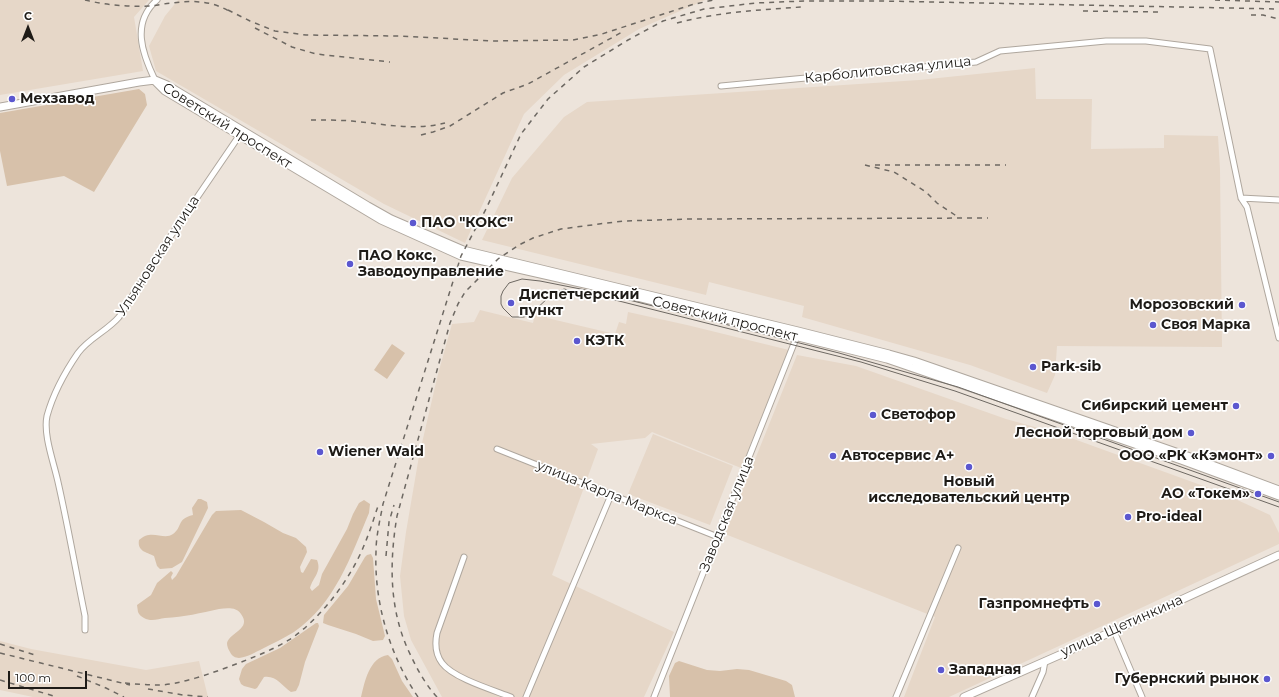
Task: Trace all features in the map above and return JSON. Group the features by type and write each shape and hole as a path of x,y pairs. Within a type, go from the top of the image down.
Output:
{"main road":[{"path":"0,107 155,80"},
{"name":"Советский проспект","path":"155,80 165,91 391,219 463,250 914,361 1190,457 1279,490"},
{"name":"Советский проспект","path":"798,333 914,367 1181,460 1279,496"},
{"name":"улица Щетинкина","path":"964,697 1114,631 1279,555"}],"street":[{"path":"155,80 148,66 141,30 146,13 150,6 157,0"},
{"name":"Карболитовская улица","path":"721,86 976,62 1000,51 1106,42 1146,41 1210,49 1241,198 1248,207 1279,338"},
{"name":"Ульяновская улица","path":"85,630 85,616 46,426 47,416 59,386 79,352 90,340 113,324 119,317 168,240 241,133"},
{"path":"1241,198 1279,200"},
{"name":"Заводская улица","path":"654,697 798,333"},
{"name":"улица Карла Маркса","path":"497,449 718,537"},
{"path":"526,697 610,495"},
{"path":"896,697 958,548"},
{"path":"464,558 436,633 435,639 437,654 448,670 511,697"},
{"path":"1114,631 1142,697"},
{"path":"1032,697 1043,672 1044,661"}],"shaded area":[{"path":"0,0 149,0 134,17 143,71 0,95"},
{"path":"178,0 705,0 639,29 564,75 524,114 465,243 384,204 156,71 149,46 165,16"},
{"path":"1035,68 1036,99 1092,99 1091,149 1164,148 1164,135 1218,136 1220,169 1222,347 1057,346 1055,375 1047,393 970,365 802,317 804,306 709,282 706,295 482,240 512,178 564,117 587,102 919,80"},
{"path":"139,89 145,94 147,105 94,192 64,176 7,186 0,151 0,113"},
{"path":"480,310 533,323 536,310 548,313 547,318 615,334 619,322 626,324 628,312 789,350 741,468 652,432 645,438 591,444 598,449 552,575 674,632 644,697 442,697 411,640 404,616 400,576 419,456 438,374 452,324 474,322"},
{"path":"392,344 405,353 387,379 374,370"},
{"path":"797,355 856,366 1006,419 1060,434 1220,492 1270,515 1279,533 1279,544 949,697 904,697 935,617 725,534"},
{"path":"653,434 733,466 710,525 628,494"},
{"path":"198,499 207,502 208,508 182,562 172,568 160,569 157,566 154,556 145,552 139,547 139,540 148,535 169,536 173,534 184,519 193,515 192,508"},
{"path":"364,500 370,504 369,513 340,578 320,608 308,621 294,632 250,655 236,658 228,649 227,643 229,639 242,627 244,623 244,619 237,610 228,608 219,609 186,616 152,620 144,618 138,613 137,605 151,595 157,583 171,571 173,573 171,577 172,580 176,576 212,515 216,511 241,510 283,533 296,538 306,547 307,552 300,567 301,572 303,573 311,559 317,560 318,571 311,584 310,588 312,591 319,585 322,574 347,529 353,514 359,503"},
{"path":"371,554 373,558 376,599 385,636 383,640 373,641 323,623 324,615 348,586 365,557"},
{"path":"318,623 319,626 296,691 291,692 275,679 268,677 264,677 255,689 241,684 239,679 242,669 246,664 280,648"},
{"path":"0,641 31,649 146,670 199,661 208,697 33,697 0,690"},
{"path":"388,655 392,659 402,681 413,697 361,697 366,677 372,665 382,657"},
{"path":"679,661 707,670 749,670 786,681 792,685 795,697 670,697 669,676 675,663"}],"tram line":[{"path":"1279,502 958,387 839,353 601,293 540,281 522,279 509,283 501,296 501,304 503,308 512,317 524,317 531,314 551,295 564,289 615,300 861,362 955,391 1279,507"}],"railway":[{"path":"85,0 133,6 152,6 181,2 204,2 218,6 232,13"},
{"path":"228,10 275,31 306,35 399,36 493,41 573,40 602,34 691,5 713,0"},
{"path":"1215,0 1279,2"},
{"path":"418,697 399,664 392,647 381,609 376,571 376,552 377,534 383,504 461,256 486,209 521,134 548,99 584,67 663,21 704,9 756,3 804,1 881,1 1279,9"},
{"path":"677,23 707,16 754,10 801,7"},
{"path":"1083,11 1159,12"},
{"path":"1251,15 1263,15 1279,19"},
{"path":"255,28 292,47 316,54 390,62"},
{"path":"421,135 450,126 503,93 528,84 624,31"},
{"path":"311,120 352,121 410,127 445,123"},
{"path":"865,165 894,172 926,192 937,203 960,217"},
{"path":"875,165 1006,165"},
{"path":"437,697 416,667 398,622 392,570 394,534 397,516 450,323 465,292 498,259 519,245 533,238 561,229 624,221 690,219 988,218"},
{"path":"386,556 389,522 394,505"},
{"path":"125,683 158,685 185,681 247,660 292,638 325,608 344,582 359,556 369,534 378,506"},
{"path":"0,644 38,656"},
{"path":"0,653 130,685"},
{"path":"77,676 124,697"},
{"path":"0,680 57,697"},
{"path":"148,689 183,695 208,697"}],"place":[{"name":"Мехзавод","path":"12,99"},
{"name":"ПАО \"КОКС\"","path":"413,223"},
{"name":"ПАО Кокс, Заводоуправление","path":"350,264"},
{"name":"Диспетчерский пункт","path":"511,303"},
{"name":"Морозовский","path":"1242,305"},
{"name":"Своя Марка","path":"1153,325"},
{"name":"КЭТК","path":"577,341"},
{"name":"Park-sib","path":"1033,367"},
{"name":"Сибирский цемент","path":"1236,406"},
{"name":"Светофор","path":"873,415"},
{"name":"Лесной торговый дом","path":"1191,433"},
{"name":"Wiener Wald","path":"320,452"},
{"name":"Автосервис А+","path":"833,456"},
{"name":"ООО «РК «Кэмонт»","path":"1271,456"},
{"name":"Новый исследовательский центр","path":"969,467"},
{"name":"АО «Токем»","path":"1258,494"},
{"name":"Pro-ideal","path":"1128,517"},
{"name":"Газпромнефть","path":"1097,604"},
{"name":"Западная","path":"941,670"},
{"name":"Губернский рынок","path":"1267,679"}]}
